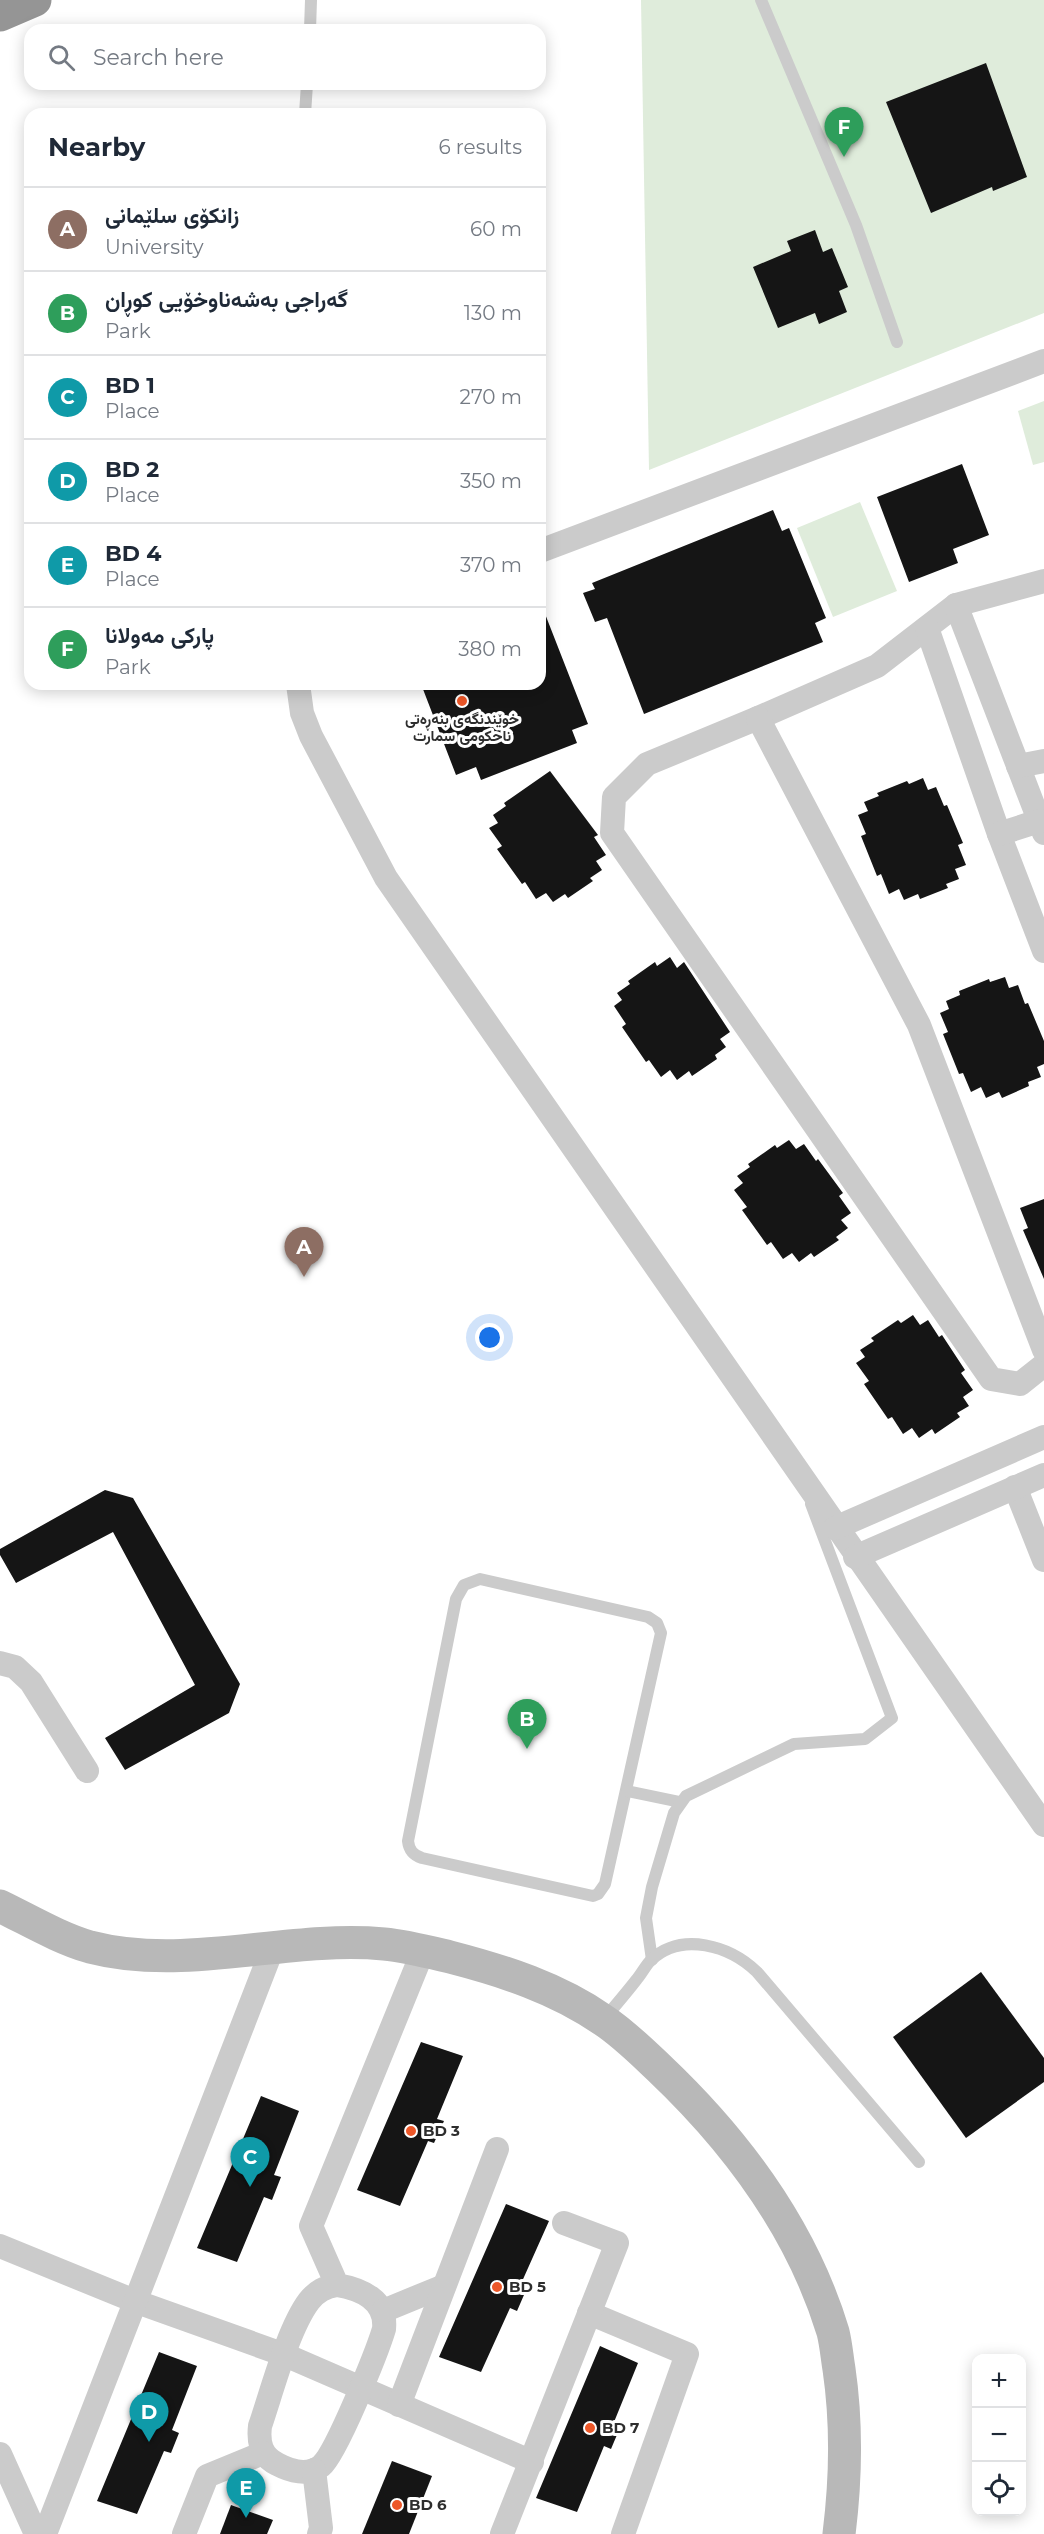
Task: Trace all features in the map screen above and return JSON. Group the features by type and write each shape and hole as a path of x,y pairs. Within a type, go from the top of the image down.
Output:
{"highway":[{"path":"0,15 35,0"}],"street":[{"path":"546,549 1044,361"},
{"path":"1044,581 956,605 877,666 647,764 614,797 612,833 991,1379 1020,1383 1044,1365"},
{"path":"956,605 1042,827 999,834"},
{"path":"927,628 999,834 1044,951"},
{"path":"299,690 302,713 311,736 386,878 855,1557 1044,1826"},
{"path":"758,718 919,1025 1044,1350"},
{"path":"1018,766 1044,761"},
{"path":"835,1528 1044,1437"},
{"path":"855,1557 1044,1475"},
{"path":"1016,1487 1044,1560"},
{"path":"922,1490 937,1521"},
{"path":"0,1663 15,1667 31,1682 87,1771"},
{"path":"0,1906 71,1940 118,1952 184,1955 273,1947 384,1944 423,1951 521,1977 562,1996 604,2020 672,2080 711,2120 776,2208 802,2253 834,2334 840,2379 845,2423 845,2463 839,2534"},
{"path":"45,2534 273,1947"},
{"path":"337,2285 311,2226 423,1951"},
{"path":"399,2405 497,2149"},
{"path":"502,2534 617,2243 564,2223"},
{"path":"0,2246 136,2302 285,2355 532,2462"},
{"path":"337,2285 368,2295 383,2311 385,2320 381,2340 331,2454 314,2470 298,2472 270,2460 263,2453 260,2426 298,2321 309,2301 320,2290 337,2285"},
{"path":"383,2311 444,2286"},
{"path":"590,2313 687,2354 623,2534"},
{"path":"183,2534 207,2476 263,2453"},
{"path":"0,2454 36,2534"},
{"path":"314,2470 321,2528 319,2534"}],"lane":[{"path":"310,24 311,0"},
{"path":"761,0 856,225 897,342"},
{"path":"305,108 307,90"},
{"path":"652,1960 646,1918 663,1848 674,1813 680,1802 693,1792 794,1744 865,1739 892,1718 802,1480"},
{"path":"480,1579 648,1617 657,1623 661,1633 627,1791 605,1884 598,1894 593,1896 422,1858 411,1851 408,1841 456,1599 464,1585 480,1579"},
{"path":"627,1791 680,1802"},
{"path":"604,2020 652,1960 673,1948 701,1944 729,1951 748,1964 919,2162"}],"green space":[{"path":"641,0 1044,0 1044,313 649,470"},
{"path":"1044,401 1044,462 1033,465 1018,411"},
{"path":"860,502 897,591 833,617 797,528"}],"building":[{"path":"986,63 1027,177 993,191 992,187 931,213 886,102"},
{"path":"815,230 823,252 832,248 848,287 839,291 847,312 819,324 815,313 778,328 753,267 791,251 787,241"},
{"path":"962,464 989,535 953,549 958,563 909,582 877,497"},
{"path":"773,510 782,531 789,528 826,618 815,623 823,642 644,714 607,618 595,622 583,593 595,589 592,583"},
{"path":"546,616 588,724 572,730 577,743 481,780 476,767 456,775 423,690 546,690"},
{"path":"550,771 598,835 594,837 606,855 596,861 602,870 590,878 593,881 568,898 565,894 553,902 546,893 536,899 525,882 522,884 497,849 502,846 489,828 498,823 493,815 506,806 504,803"},
{"path":"923,778 928,790 936,787 944,806 947,805 963,843 958,845 966,865 955,869 959,879 946,884 948,888 920,899 918,894 904,900 899,889 889,894 881,874 877,876 861,836 866,834 858,815 868,811 864,802 879,796 877,793 907,781 909,784"},
{"path":"670,957 677,968 684,962 730,1032 720,1039 726,1047 715,1055 717,1059 692,1076 689,1071 677,1080 670,1070 661,1077 649,1060 646,1062 622,1027 626,1024 614,1006 622,1000 617,993 630,984 628,981 655,962 657,966"},
{"path":"1005,977 1009,988 1018,985 1025,1004 1028,1003 1044,1041 1044,1064 1037,1067 1041,1077 1028,1082 1029,1086 1002,1098 999,1092 986,1098 981,1087 971,1092 963,1073 959,1074 943,1034 948,1032 940,1013 949,1009 946,1001 960,995 959,991 989,979 990,982"},
{"path":"789,1140 796,1149 804,1144 816,1161 818,1159 843,1193 839,1196 851,1213 841,1220 848,1228 836,1237 839,1240 814,1257 811,1253 799,1262 792,1253 783,1259 771,1242 767,1245 742,1210 747,1207 734,1190 743,1183 737,1176 750,1167 748,1164 775,1145 777,1148"},
{"path":"1044,1199 1044,1279 1023,1230 1028,1228 1020,1208"},
{"path":"913,1315 920,1325 928,1320 939,1337 942,1335 965,1370 961,1373 973,1390 963,1397 969,1406 957,1413 960,1417 935,1434 932,1429 919,1438 912,1428 903,1434 892,1417 888,1419 864,1384 869,1381 856,1363 865,1357 860,1350 874,1341 871,1338 898,1320 901,1323"},
{"path":"105,1490 133,1498 240,1684 229,1713 125,1770 105,1738 195,1685 113,1532 16,1583 0,1555 0,1549"},
{"path":"981,1972 1044,2058 1044,2082 966,2138 893,2037"},
{"name":"BD 3","path":"421,2042 463,2056 437,2119 444,2121 434,2143 428,2141 400,2206 357,2190"},
{"path":"261,2096 299,2111 274,2175 281,2177 272,2200 264,2197 237,2262 197,2248"},
{"name":"BD 5","path":"506,2204 549,2221 520,2286 527,2288 517,2311 510,2308 481,2372 439,2357"},
{"name":"BD 7","path":"600,2346 638,2363 612,2427 619,2430 611,2449 604,2446 577,2512 536,2498"},
{"path":"159,2352 197,2366 172,2430 179,2433 171,2453 164,2451 137,2514 97,2501"},
{"name":"BD 6","path":"392,2461 432,2476 409,2534 362,2534"},
{"path":"231,2505 273,2520 267,2534 220,2534"}],"place":[{"name":"پارکی مەولانا","path":"844,157"},
{"name":"خوێندنگەی بنەڕەتی ناحکومی سمارت","path":"462,701"},
{"name":"زانکۆی سلێمانی","path":"304,1277"},
{"name":"گەراجی بەشەناوخۆیی کوڕان","path":"527,1749"},
{"name":"BD 3","path":"411,2131"},
{"name":"BD 1","path":"250,2187"},
{"name":"BD 5","path":"497,2287"},
{"name":"BD 7","path":"590,2428"},
{"name":"BD 2","path":"149,2442"},
{"name":"BD 6","path":"397,2505"},
{"name":"BD 4","path":"246,2518"}]}
